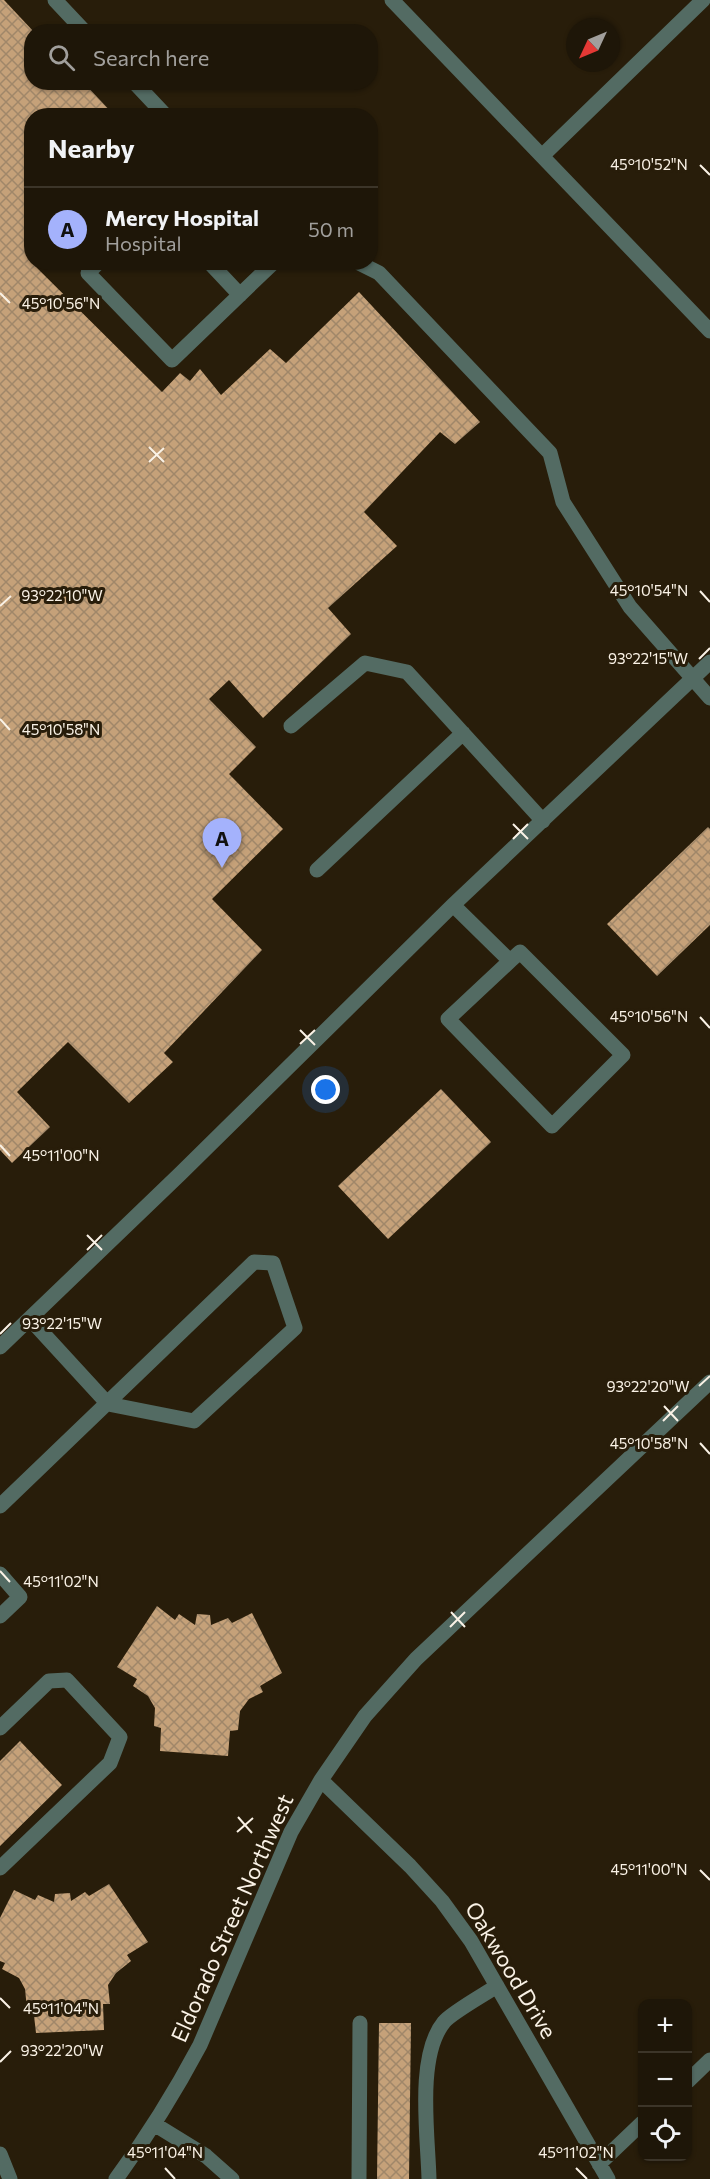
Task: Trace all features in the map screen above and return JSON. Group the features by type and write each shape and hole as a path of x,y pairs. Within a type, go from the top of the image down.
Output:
{"street":[{"path":"55,0 78,24"},
{"path":"392,0 710,331"},
{"path":"542,156 703,0"},
{"path":"142,90 158,108"},
{"path":"91,270 88,273 172,360 266,270"},
{"path":"216,270 240,295"},
{"path":"373,270 379,273 550,453 563,502 630,607 710,698"},
{"path":"0,1347 453,905 710,662"},
{"path":"291,726 365,663 407,672 543,821"},
{"path":"317,870 463,733"},
{"path":"453,905 510,961"},
{"path":"520,952 623,1055 552,1126 448,1019 510,961 520,952"},
{"path":"0,1506 108,1404 254,1262 273,1263 295,1328 194,1421 108,1404 30,1319"},
{"name":"Eldorado Street Northwest","path":"116,2179 184,2076 200,2045 291,1832 321,1780 365,1716 416,1659 710,1382"},
{"path":"0,1574 20,1597 0,1616"},
{"path":"0,1728 49,1681 67,1680 120,1737 110,1764 0,1868"},
{"name":"Oakwood Drive","path":"321,1780 410,1866 442,1901 471,1941 608,2179"},
{"path":"429,2179 426,2080 431,2043 444,2021 497,1986"},
{"path":"358,2179 360,2023"},
{"path":"692,2076 710,2060"},
{"path":"154,2124 206,2156 232,2179"},
{"path":"599,2164 638,2127"},
{"path":"0,2154 10,2179"}],"building":[{"path":"0,0 4,0 26,24 24,24 24,90 91,90 107,108 24,108 24,270 39,270 162,392 180,373 190,381 200,369 221,395 270,349 286,363 359,292 480,422 455,444 440,432 364,512 397,546 328,608 351,634 263,718 229,680 209,699 256,747 229,774 283,829 212,899 262,950 164,1053 173,1062 129,1103 68,1042 17,1092 50,1127 12,1163 0,1150"},
{"path":"708,827 710,829 710,925 657,976 607,924"},
{"path":"441,1089 491,1142 388,1239 338,1186"},
{"path":"157,1606 175,1620 179,1614 195,1625 197,1614 210,1615 211,1625 228,1618 232,1623 252,1613 282,1673 260,1686 263,1692 249,1699 240,1711 238,1730 230,1731 228,1756 160,1751 161,1728 154,1726 155,1708 148,1696 133,1686 137,1679 117,1667"},
{"path":"20,1741 62,1785 0,1846 0,1761"},
{"path":"109,1884 148,1942 127,1955 131,1961 116,1973 108,1985 110,2004 103,2004 104,2030 36,2033 33,2007 27,2009 25,1989 19,1978 2,1969 5,1963 0,1961 0,1918 14,1890 35,1900 38,1895 54,1902 55,1894 70,1893 71,1901 85,1892 89,1896"},
{"path":"379,2023 411,2023 409,2179 377,2179"}],"place":[{"name":"Mercy Hospital","path":"222,868"}]}
